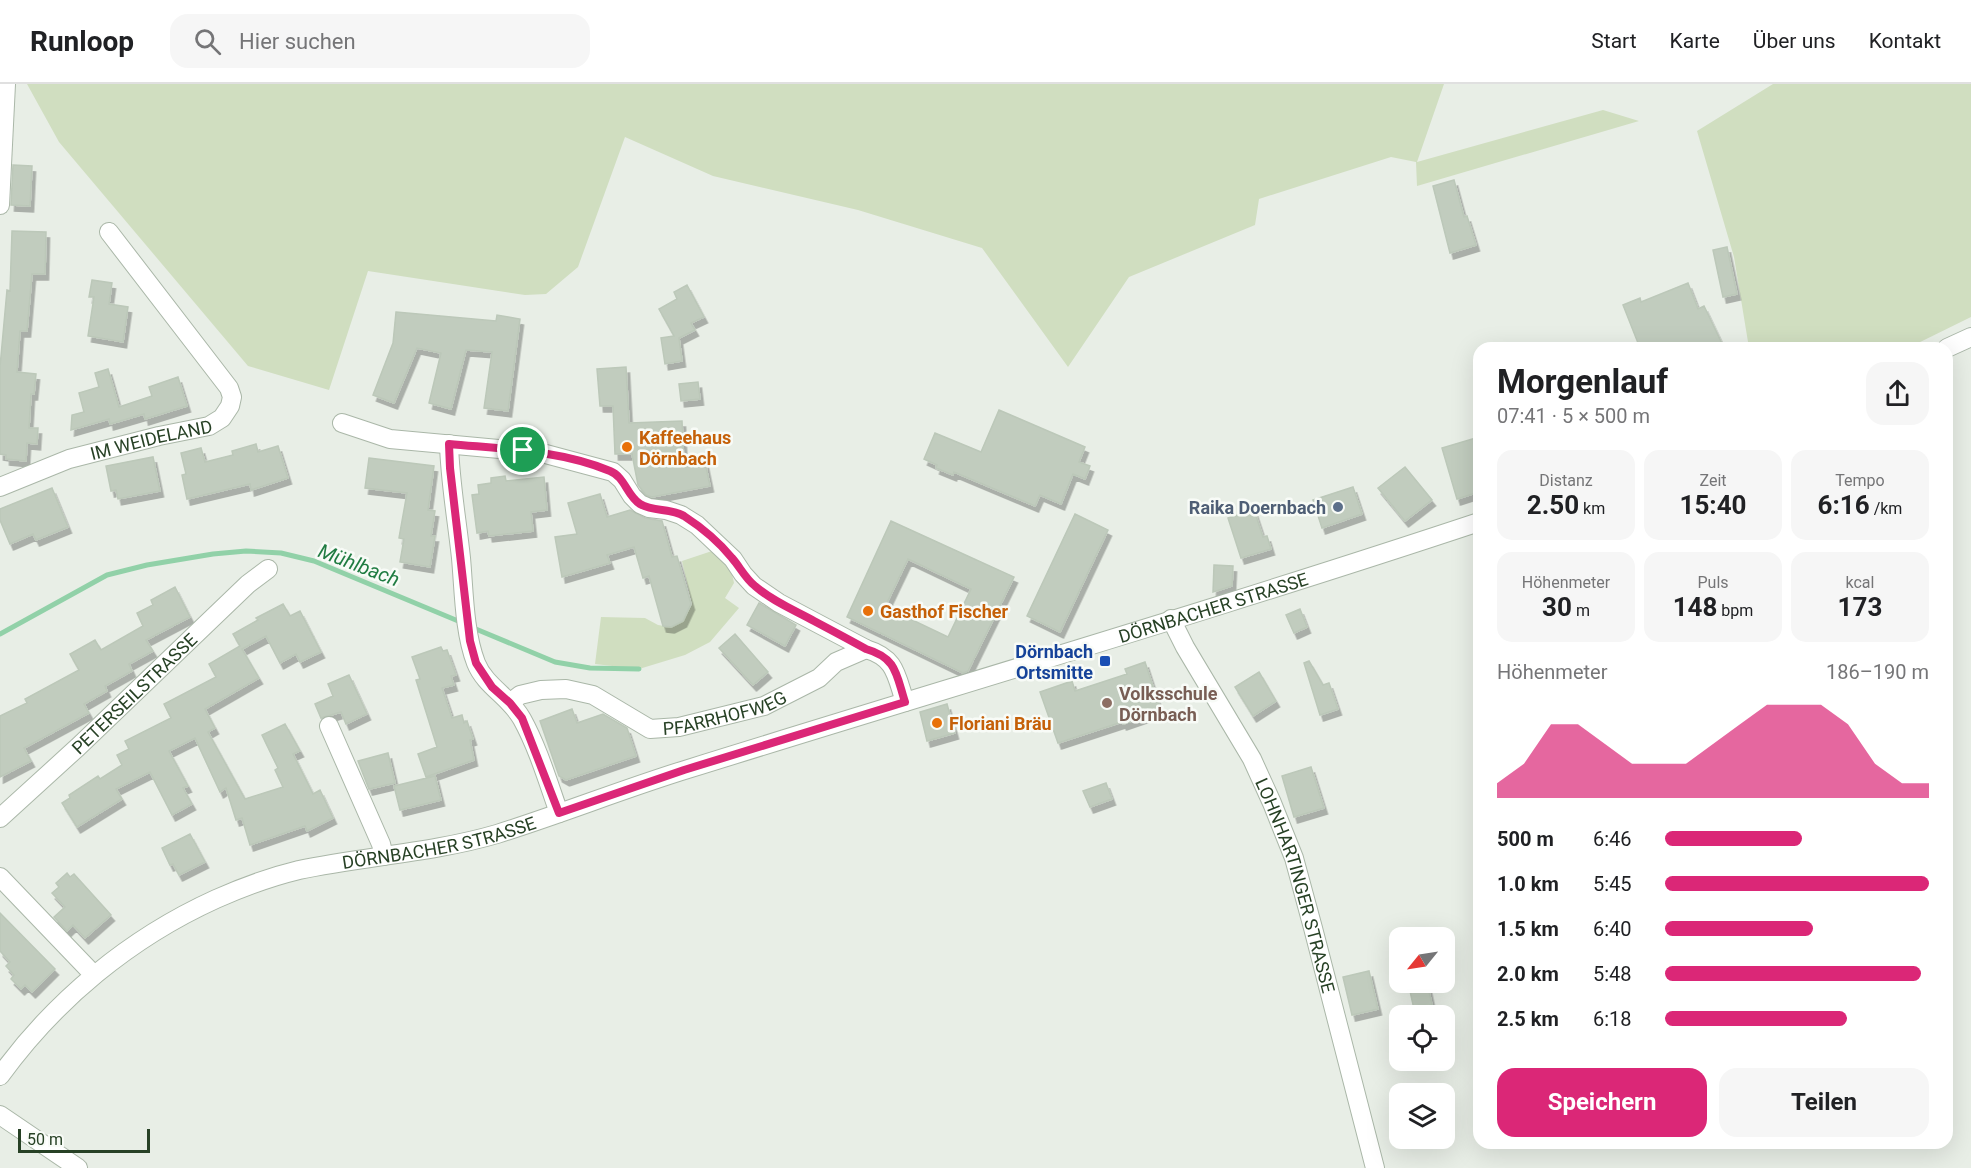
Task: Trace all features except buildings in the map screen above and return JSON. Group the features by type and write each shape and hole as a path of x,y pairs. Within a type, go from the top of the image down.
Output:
{"street":[{"path":"0,205 6,84"},
{"name":"IM WEIDELAND","path":"0,488 69,459 209,426 222,418 230,406 232,397 229,388 109,232"},
{"path":"1953,345 1971,337"},
{"path":"342,423 390,440 542,453 613,472 640,504 681,514 697,525 733,559 754,586 779,603 866,649 880,653 891,664 905,702"},
{"path":"449,444 470,641 476,663 485,679 510,703 525,726 559,813"},
{"name":"DÖRNBACHER STRASSE","path":"0,1076 63,1001 94,975 175,920 213,900 251,885 297,871 458,844 496,834 684,770 1473,524"},
{"name":"PETERSEILSTRASSE","path":"0,818 248,584 268,569"},
{"name":"LOHNHARTINGER STRASSE","path":"1171,619 1185,647 1252,759 1294,858 1375,1168"},
{"name":"PFARRHOFWEG","path":"510,703 520,695 541,690 566,689 593,695 650,729 679,727 764,706 819,678 836,662 866,649"},
{"path":"329,726 381,844 384,856"},
{"path":"0,877 94,975"},
{"path":"0,1116 78,1168"}],"green space":[{"path":"27,84 1444,84 1417,162 1603,110 1639,121 1417,186 1416,162 1391,157 1259,199 1255,225 1129,277 1068,367 982,248 858,210 713,176 625,137 578,267 546,294 525,295 368,271 329,390 248,366 59,142"},
{"path":"1773,84 1971,84 1971,317 1920,342 1748,342 1734,257 1697,131"},
{"path":"712,551 730,564 734,583 725,598 739,608 710,642 685,655 639,669 595,664 601,617 645,618 658,625 671,627 683,621 692,604 682,561"}],"waterway":[{"name":"Mühlbach","path":"0,634 107,575 147,565 246,551 281,553 314,561 463,623"},
{"name":"Mühlbach","path":"471,627 555,662 590,668 639,669"}],"place":[{"name":"Kaffeehaus Dörnbach","path":"627,447"},
{"name":"Raika Doernbach","path":"1338,507"},
{"name":"Gasthof Fischer","path":"868,611"},
{"name":"Dörnbach Ortsmitte","path":"1105,661"},
{"name":"Volksschule Dörnbach","path":"1107,703"},
{"name":"Floriani Bräu","path":"937,723"}],"route":[{"path":"449,444 523,450 613,472 640,504 681,514 720,546 754,586 779,603 866,649 880,653 891,664 905,702 684,770 559,813 522,718 485,679 476,663 470,641 450,468 449,444"}]}
